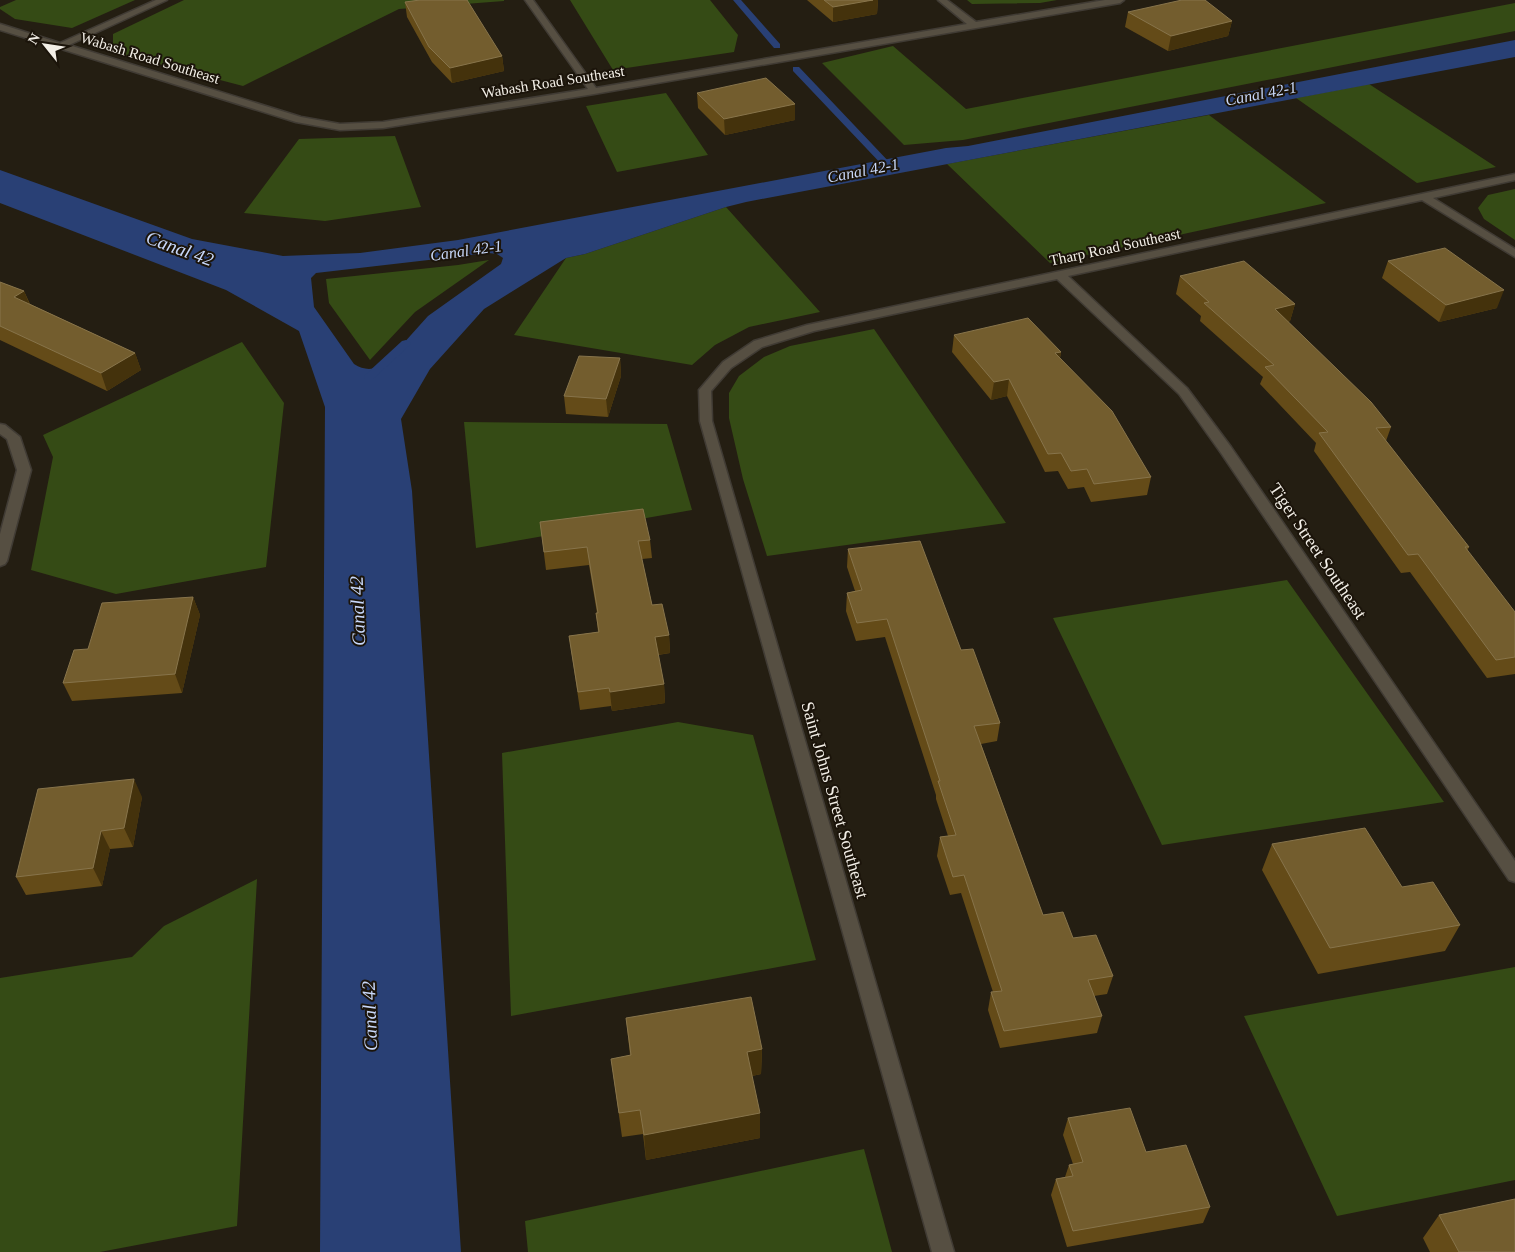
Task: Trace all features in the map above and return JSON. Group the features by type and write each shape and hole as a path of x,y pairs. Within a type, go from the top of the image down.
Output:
{"street":[{"path":"60,46 163,0"},
{"path":"529,0 594,91"},
{"path":"942,0 974,25"},
{"name":"Wabash Road Southeast","path":"0,27 300,120 340,128 383,125 594,91 1120,0"},
{"name":"Tharp Road Southeast","path":"727,365 758,344 811,328 1515,177"},
{"path":"1425,197 1515,254"},
{"name":"Tiger Street Southeast","path":"1059,274 1183,391 1226,450 1515,875"},
{"name":"Saint Johns Street Southeast","path":"727,365 705,390 706,421 943,1252"},
{"path":"0,428 13,437 24,470 0,561"}],"green space":[{"path":"16,0 135,0 72,28 15,19 0,9 0,7"},
{"path":"184,0 504,1 399,9 243,86 113,52 113,34"},
{"path":"570,0 710,0 738,35 734,52 613,70"},
{"path":"967,0 1057,0 1040,3 972,4"},
{"path":"1515,3 1515,31 963,140 904,145 822,63 893,46 966,109"},
{"path":"1369,84 1496,167 1417,183 1296,98"},
{"path":"666,93 708,155 617,172 586,106"},
{"path":"1209,115 1326,203 1050,263 947,164"},
{"path":"395,136 421,207 325,221 244,213 299,139"},
{"path":"1515,189 1515,240 1484,219 1478,208 1488,195"},
{"path":"726,207 820,312 749,327 715,345 692,365 514,335 566,258 585,254"},
{"path":"489,260 415,312 370,360 329,303 326,279"},
{"path":"874,329 1006,523 767,556 743,479 729,418 729,393 739,376 764,357 790,346"},
{"path":"242,342 284,403 266,567 116,594 31,570 53,457 43,435"},
{"path":"464,422 667,424 692,510 476,548"},
{"path":"1287,580 1444,802 1162,845 1053,618"},
{"path":"678,722 753,735 816,960 511,1016 502,753"},
{"path":"257,879 237,1226 100,1252 0,1252 0,978 132,957 164,926"},
{"path":"1515,967 1515,1180 1337,1216 1244,1016"},
{"path":"864,1149 892,1252 528,1252 525,1221"}],"water":[{"path":"1515,40 1515,57 726,207 585,254 566,258 484,309 430,369 401,419 412,491 461,1252 320,1252 325,407 299,331 226,290 0,203 0,170 192,239 283,256 360,253 458,240 946,148 968,146","holes":["489,253 497,254 503,258 501,264 428,316 385,364 377,368 366,369 354,364 314,307 311,278 316,273"]}],"building":[{"path":"420,0 467,0 502,56 450,68 429,47 405,2"},
{"path":"824,0 873,0 833,7"},
{"path":"1182,0 1205,0 1232,21 1171,36 1128,12"},
{"path":"766,78 795,104 724,119 697,93"},
{"path":"1445,248 1504,290 1446,305 1388,261"},
{"path":"1244,261 1295,304 1275,309 1371,402 1391,427 1376,428 1469,547 1465,547 1515,612 1515,657 1496,660 1418,554 1408,555 1319,433 1328,432 1265,367 1274,365 1204,303 1209,302 1180,276"},
{"path":"0,282 24,291 14,297 135,353 101,373 0,326"},
{"path":"1028,318 1061,352 1055,353 1112,411 1151,477 1094,484 1087,469 1071,471 1061,453 1048,454 1009,379 994,382 954,335"},
{"path":"579,356 620,358 606,399 564,396"},
{"path":"643,509 650,540 638,541 652,605 662,604 669,635 655,637 664,684 610,692 609,688 578,692 569,636 599,632 596,613 598,613 587,547 544,552 540,522"},
{"path":"920,541 961,650 973,649 1000,723 974,726 1043,915 1063,912 1073,938 1096,935 1113,976 1088,980 1102,1016 1004,1031 991,992 1002,991 964,875 953,877 940,837 956,835 887,619 857,623 847,593 862,590 848,549"},
{"path":"193,597 175,674 63,683 74,650 88,649 102,603"},
{"path":"134,779 124,828 101,831 93,868 16,877 38,789"},
{"path":"1365,828 1402,887 1433,882 1460,925 1330,948 1272,844"},
{"path":"751,997 762,1049 747,1052 760,1113 644,1135 640,1110 619,1113 611,1059 631,1055 626,1018"},
{"path":"1130,1108 1146,1152 1186,1145 1210,1207 1073,1231 1056,1179 1073,1176 1069,1165 1083,1162 1068,1118"},
{"path":"1515,1199 1515,1252 1459,1252 1439,1215"}],"waterway":[{"path":"737,0 777,46"},
{"name":"Canal 42-1","path":"796,69 888,166"},
{"path":"369,377 406,343"}],"water label":[{"name":"Canal 42","path":"180,248"},
{"name":"Canal 42","path":"357,611"},
{"name":"Canal 42","path":"369,1016"}]}
